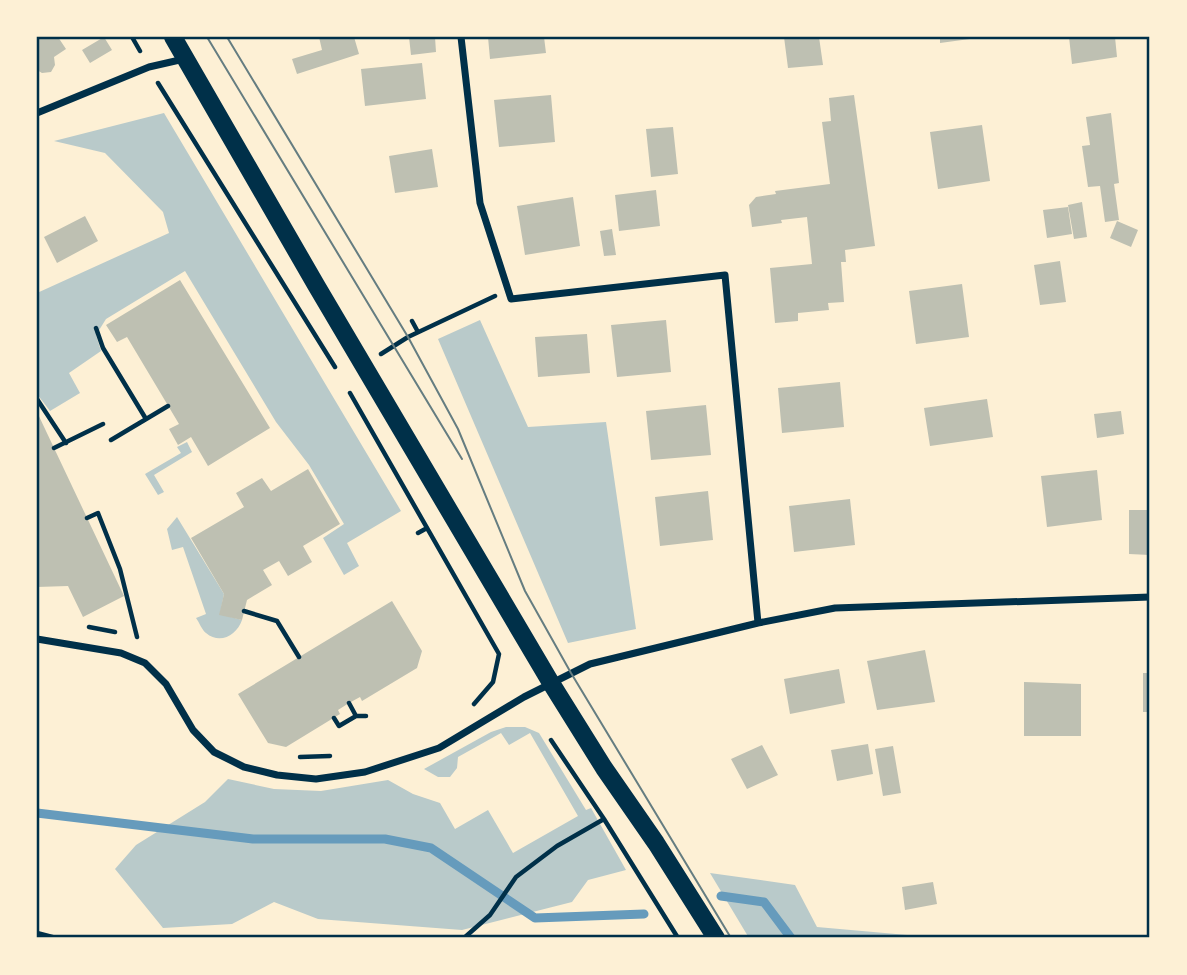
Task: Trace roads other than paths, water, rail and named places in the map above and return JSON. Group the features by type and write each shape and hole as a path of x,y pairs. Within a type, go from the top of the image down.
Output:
{"main road":[{"path":"173,37 551,683 716,938"}],"street":[{"path":"461,37 480,203 511,299 725,275 758,623"},
{"path":"37,113 149,67 186,58"},
{"path":"37,639 121,653 145,663 166,684 193,730 214,752 244,767 277,775 316,779 393,765 439,748 551,683 590,664 758,623 835,608 1150,597"}],"waterway":[{"path":"37,813 253,839 385,839 431,848 535,918 644,914"},
{"path":"721,896 764,902 791,938"}],"tram line":[{"path":"207,37 462,459"},
{"path":"227,37 408,337 458,429 525,591 571,673 731,938"}]}
